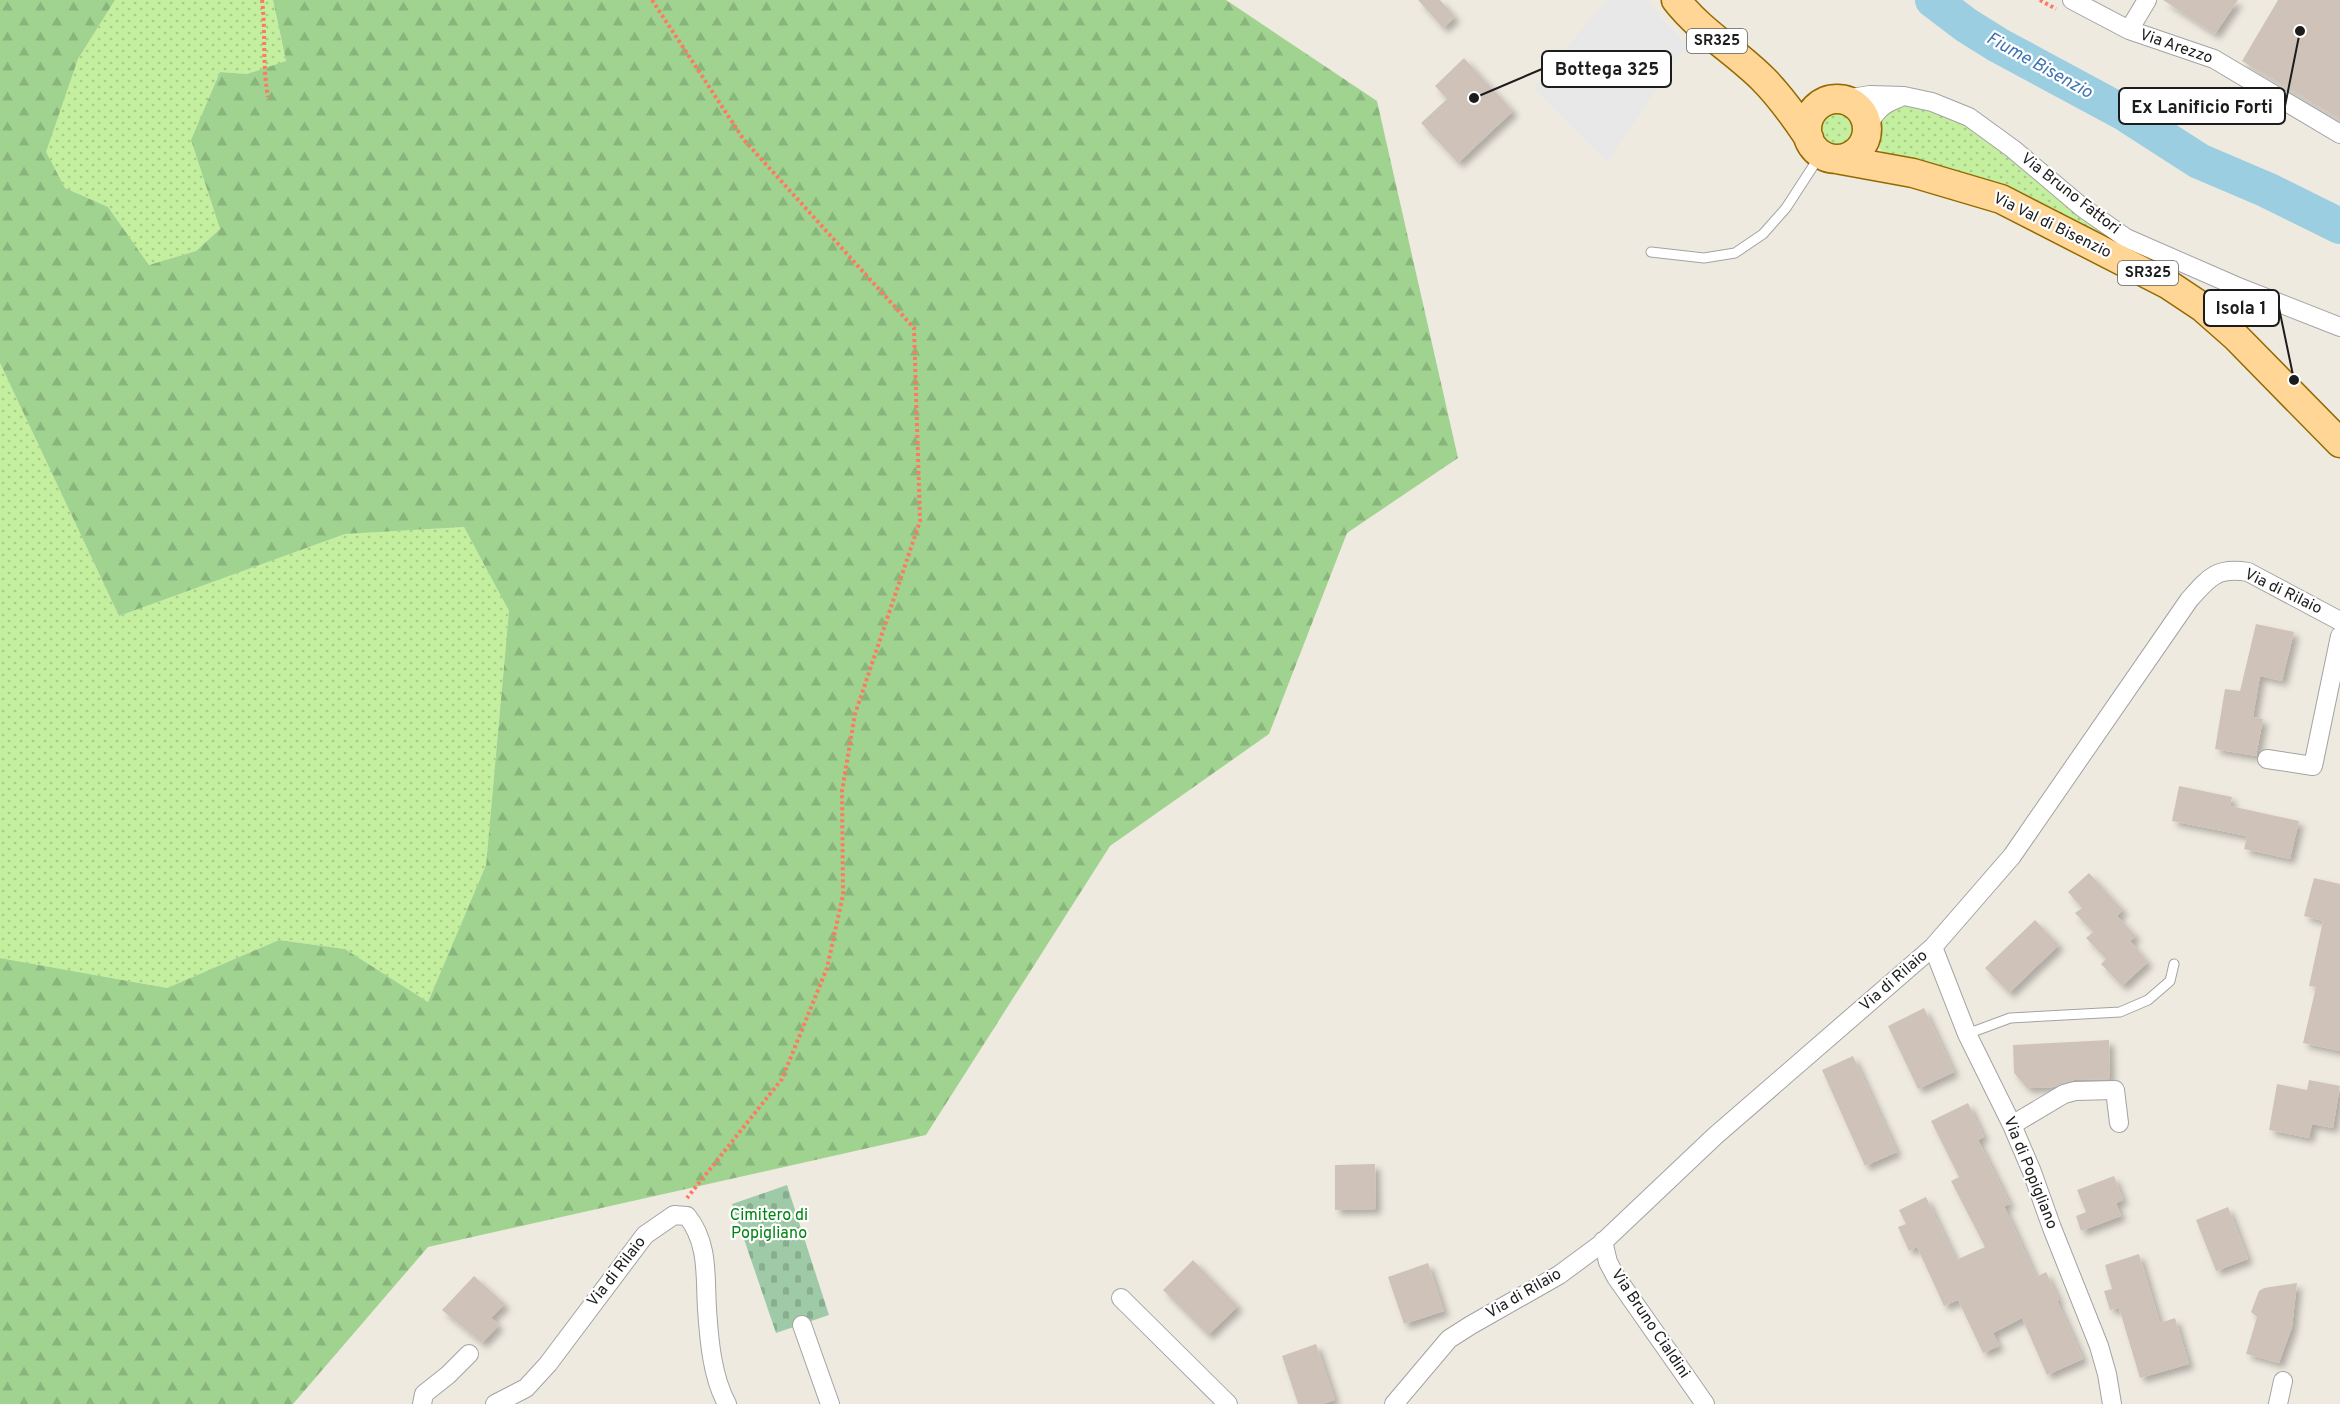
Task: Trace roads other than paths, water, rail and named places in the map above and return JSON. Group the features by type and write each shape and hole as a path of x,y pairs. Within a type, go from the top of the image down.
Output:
{"main road":[{"name":"SR325","path":"1676,0 1705,32 1762,78 1822,150 1913,173"},
{"name":"SR325","path":"1762,78 1798,91 1838,99 1856,106 1865,118 1874,149 1884,158 1913,173"},
{"path":"1838,99 1817,106 1809,118 1807,132 1822,150 1849,156 1859,149 1867,131"},
{"name":"Via Val di Bisenzio","path":"1913,173 2001,199 2169,285 2202,307 2236,337 2340,443"}],"street":[{"name":"Via Arezzo","path":"2072,0 2129,30 2214,58 2340,134"},
{"path":"2129,30 2147,0"},
{"name":"Via Bruno Fattori","path":"1838,99 1870,95 1904,96 1932,102 1969,117 2013,149 2083,208 2126,238 2236,286 2340,327"},
{"path":"1867,131 1876,111 1885,103 1904,96"},
{"name":"Via di Rilaio","path":"1394,1404 1449,1339 1471,1324 1559,1275 1603,1241 1715,1136 1933,947 2012,856 2189,600 2213,575 2235,570 2248,572 2340,621"},
{"path":"2267,759 2313,766 2340,636"},
{"name":"Via di Popigliano","path":"1933,947 1967,1034 2012,1125 2099,1346 2112,1404"},
{"path":"2012,1125 2064,1094 2090,1090 2115,1090 2119,1124"},
{"name":"Via di Rilaio","path":"495,1404 526,1388 549,1364 645,1235 674,1215 687,1216 696,1226 703,1246 713,1358 727,1404"},
{"name":"Via Bruno Cialdini","path":"1603,1241 1608,1262 1616,1276 1705,1404"},
{"path":"1120,1298 1228,1404"},
{"path":"802,1324 830,1404"},
{"path":"422,1404 424,1394 469,1354"},
{"path":"2278,1404 2283,1381"}],"lane":[{"path":"1651,252 1704,258 1735,253 1763,234 1786,208 1822,150"},
{"path":"1967,1034 2010,1018 2120,1012 2148,1000 2170,981 2174,964"}],"waterway":[{"name":"Fiume Bisenzio","path":"1933,0 1998,45 2126,114 2199,161 2267,190 2340,226"}],"place":[{"name":"Ex Lanificio Forti","path":"2300,31"},
{"name":"Bottega 325","path":"1474,98"},
{"name":"Isola 1","path":"2294,380"}],"park label":[{"name":"Cimitero di Popigliano","path":"769,1225"}]}
